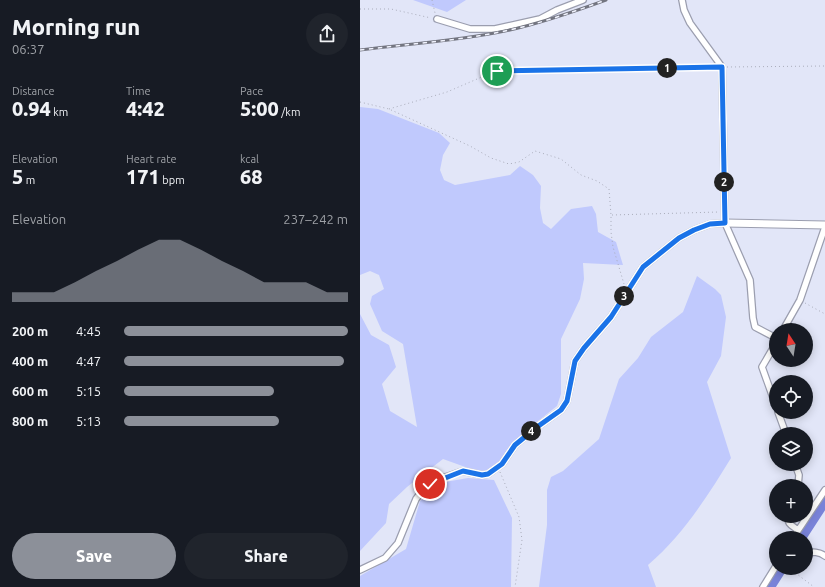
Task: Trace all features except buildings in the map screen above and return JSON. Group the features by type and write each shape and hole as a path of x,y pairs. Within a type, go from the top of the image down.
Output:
{"street":[{"path":"437,19 470,29 495,29 540,19 557,10 583,0"},
{"path":"682,0 684,10 690,23 722,67 725,223 750,280 755,327 769,334"},
{"path":"360,570 385,558 398,543 416,499 426,486 434,481 463,471 482,475 488,474 505,460 515,445 561,410 567,401 575,361 584,348 611,317 643,267 679,238 710,224 725,223 825,226 800,300 788,323"},
{"path":"769,355 762,367 769,386"},
{"path":"789,523 798,530 825,490"},
{"path":"813,552 821,553 825,556"},
{"path":"763,587 770,575"}],"path":[{"path":"360,9 391,9 437,19 432,0"},
{"path":"389,109 446,92 497,71 825,66"},
{"path":"360,102 389,109 470,146 491,158 509,164 519,162 535,151 561,159 581,175 597,180 609,189 611,216 610,232 612,247 627,291"},
{"path":"611,216 724,212"},
{"path":"800,300 825,314"},
{"path":"498,467 519,517 522,540 515,587"},
{"path":"798,575 814,587"}],"shaded area":[{"path":"413,0 466,0 447,12"},
{"path":"360,107 378,109 439,133 450,143 443,155 440,170 444,180 455,185 510,175 520,166 533,175 541,186 540,208 543,223 551,229 571,209 592,206 596,214 598,232 616,242 623,265 583,263 584,279 580,299 561,339 561,394 557,406 523,433 499,463 482,473 443,459 407,487 389,504 386,523 360,551 360,314 371,335 389,345 396,367 382,384 390,411 417,427 403,344 382,331 370,304 372,296 384,289 379,275 370,271 360,275"},
{"path":"697,276 721,295 726,317 721,356 707,382 731,458 694,515 661,553 648,565 656,587 539,587 547,525 547,490 551,477 563,471 599,439 619,379 638,358 651,337 683,312"},
{"path":"468,478 494,480 512,518 511,587 360,587 360,576 406,549 420,501 445,482"}],"waterway":[{"path":"806,531 825,501"},
{"path":"770,587 778,575"}],"railway":[{"path":"360,50 451,40 505,31 543,21 606,0"}],"route":[{"path":"430,484 434,481 463,471 482,475 488,474 502,464 515,445 561,410 567,401 575,361 584,348 611,317 643,267 679,238 710,224 725,223 722,67 497,71"}]}
